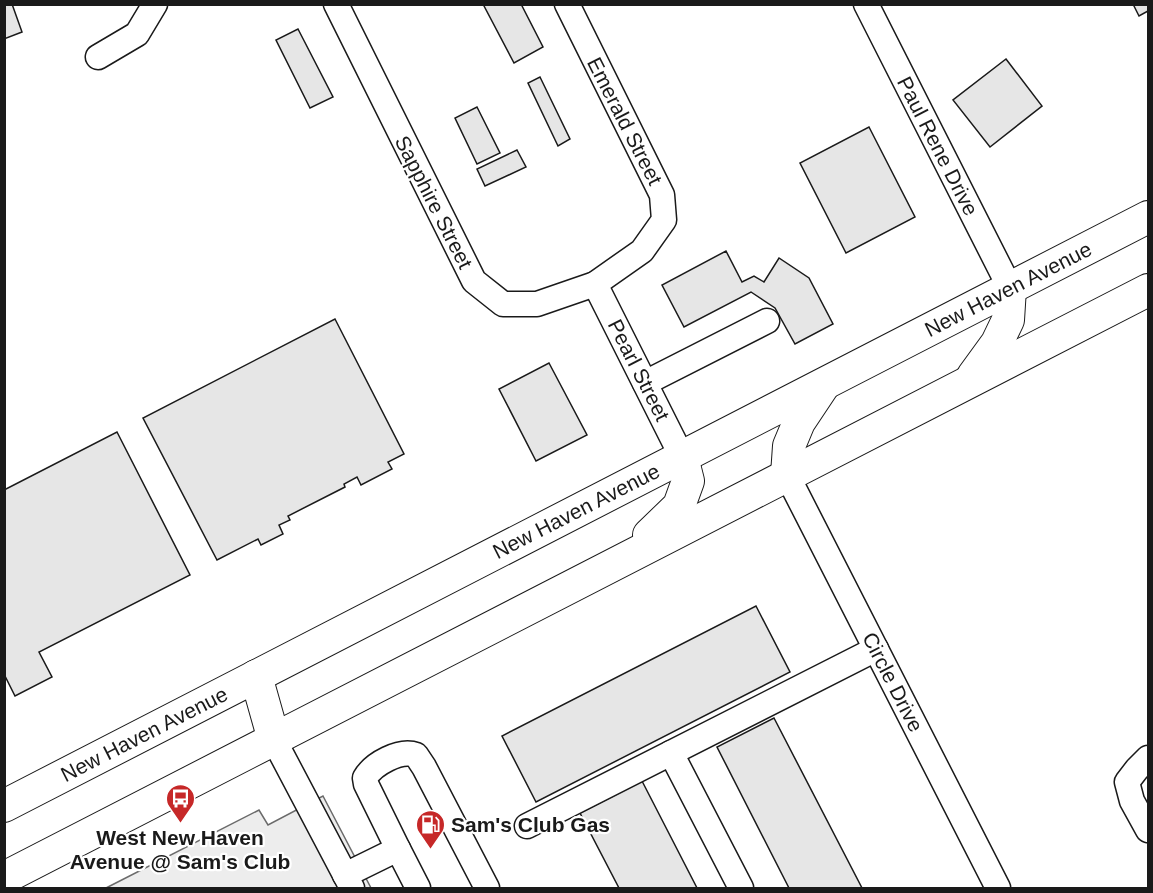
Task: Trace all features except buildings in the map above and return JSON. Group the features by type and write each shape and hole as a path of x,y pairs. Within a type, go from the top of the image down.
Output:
{"main road":[{"name":"New Haven Avenue","path":"4,806 1149,217"},
{"path":"969,382 997,343 1008,320 1010,288"},
{"path":"4,878 1149,290"},
{"path":"787,475 789,446 798,422 825,383"},
{"path":"624,559 679,506 688,481 682,457"},
{"path":"256,676 274,740"}],"street":[{"path":"98,57 137,34 155,4"},
{"name":"Sapphire Street","path":"336,4 474,281 503,304 537,304 595,284"},
{"name":"Emerald Street","path":"567,4 662,195 664,220 642,251 595,284"},
{"name":"Paul Rene Drive","path":"866,4 1010,288"},
{"name":"Pearl Street","path":"595,284 682,457"},
{"path":"645,383 767,321"},
{"name":"Circle Drive","path":"787,475 998,888"},
{"path":"527,826 876,649"},
{"path":"274,740 349,882 398,849"},
{"path":"418,888 365,778 375,767 406,752 416,755 424,767 487,888"},
{"path":"671,753 741,888"},
{"path":"1149,758 1127,782 1132,801 1149,830"}],"shaded area":[{"path":"323,796 371,888 106,888 259,810 268,825"}],"place":[{"name":"West New Haven Avenue @ Sam's Club","path":"180,824"},
{"name":"Sam's Club Gas","path":"430,850"}]}
